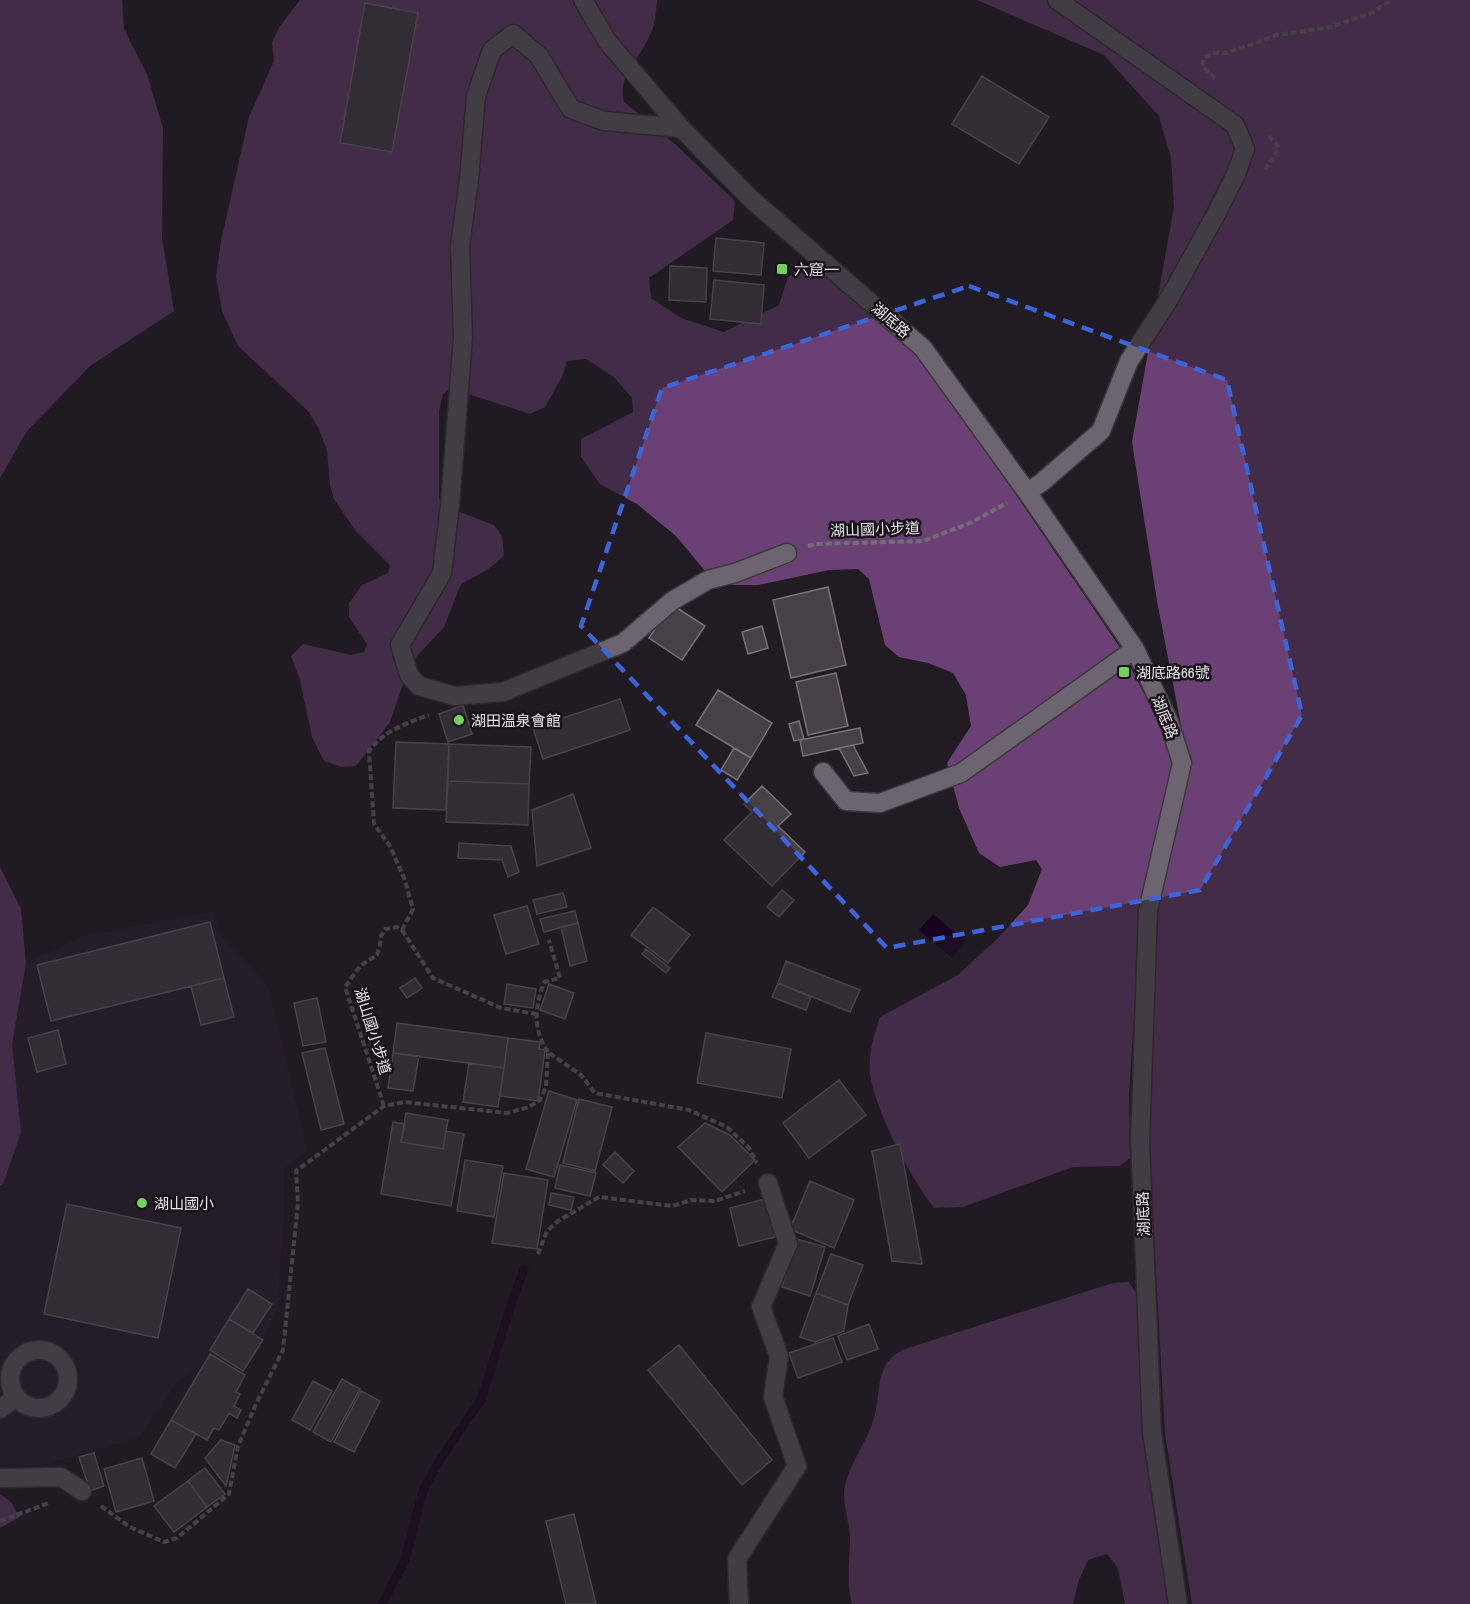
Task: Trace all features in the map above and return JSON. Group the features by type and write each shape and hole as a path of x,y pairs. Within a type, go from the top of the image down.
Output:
{"street":[{"name":"湖底路","path":"584,0 607,41 681,128 751,199 923,348 1027,492 1135,649 1169,722 1182,763 1148,910 1140,1141 1152,1432 1178,1604"},
{"path":"1027,492 1101,431 1129,361 1169,298 1215,216 1236,174 1245,149 1235,125 1057,0"},
{"path":"681,128 604,121 571,109 539,56 513,34 492,51 476,96 469,180 460,246 463,337 450,505 442,573 400,645 409,675 419,686 455,696 503,692 623,643 672,601 708,580 735,573 787,553"},
{"path":"823,772 846,801 880,802 962,773 1135,649"},
{"path":"739,1604 737,1559 797,1467 773,1397 779,1356 761,1307 788,1244 768,1183"},
{"path":"0,1409 16,1397"},
{"path":"0,1478 61,1477 82,1491"}],"path":[{"name":"湖山國小步道","path":"787,553 815,544 923,542 970,523 1027,492"},
{"path":"419,686 430,714 401,725 376,741 369,752 374,824 390,846 404,879 413,909 402,930 433,978 501,1008 536,1014"},
{"name":"湖山國小步道","path":"384,1106 345,987 360,966 377,955 385,928 397,927 402,930"},
{"path":"538,1254 548,1231 558,1221 598,1197 673,1206 691,1200 715,1202 768,1183 749,1148 728,1126 689,1110 596,1093 581,1075 548,1052 539,1038 536,1014 544,982 560,978 549,940"},
{"path":"0,1521 82,1491 130,1527 164,1542 177,1538 229,1494 238,1446 283,1350 298,1203 297,1171 384,1106 404,1102 507,1113 529,1107 540,1100 546,1087 548,1052"}],"highlighted area":[{"path":"969,286 1227,380 1302,715 1200,890 887,948 581,626 662,388"}],"shaded area":[{"path":"0,0 122,0 124,29 147,74 163,128 162,238 174,311 90,366 27,431 0,478"},
{"path":"300,0 657,0 651,33 626,76 624,102 676,145 735,201 733,220 649,278 651,298 681,318 724,332 779,305 788,277 803,266 819,271 912,349 1012,489 1121,649 1160,725 1173,764 1141,909 1129,1095 1130,1158 1120,1166 1073,1167 963,1207 934,1208 925,1195 888,1129 871,1080 871,1048 880,1017 958,975 998,938 1028,905 1042,869 1036,860 1000,867 979,853 959,808 947,763 971,726 966,695 953,673 928,663 899,657 885,645 869,579 858,569 829,570 758,585 731,585 705,571 676,536 637,504 600,484 581,457 581,439 633,412 632,398 614,377 586,359 567,361 563,375 545,407 530,414 450,388 443,394 439,411 439,498 442,505 494,525 502,536 504,556 487,570 461,584 444,627 417,656 402,687 390,722 356,766 342,767 324,761 312,737 300,680 291,656 303,644 351,655 364,652 367,644 349,617 349,603 362,585 388,573 390,565 355,530 334,499 330,485 327,450 318,427 308,411 238,346 222,311 216,276 221,241 249,117 274,61 272,42 280,26"},
{"path":"977,0 1470,0 1470,1604 1192,1604 1165,1434 1149,1147 1156,911 1188,761 1157,601 1132,442 1174,207 1171,158 1159,116 1104,55"},
{"path":"0,867 21,909 26,963 12,1044 21,1132 3,1184 0,1186"},
{"name":"湖山國小","path":"212,912 221,935 268,986 307,1149 284,1169 284,1220 277,1308 267,1331 242,1354 200,1366 176,1384 138,1438 42,1465 0,1465 0,1186 3,1184 21,1132 12,1044 26,963 84,936"},
{"path":"933,914 966,942 952,958 919,930"},
{"path":"1129,1282 1136,1293 1138,1304 1142,1434 1169,1604 1125,1604 1118,1568 1107,1554 1088,1560 1078,1582 1073,1604 852,1604 849,1587 850,1536 844,1499 845,1485 871,1427 876,1412 882,1374 888,1361 897,1353 908,1348 1113,1283"},
{"path":"0,1494 10,1501 20,1517 0,1528"}],"building":[{"path":"365,3 418,13 392,152 340,143"},
{"path":"982,76 1049,117 1019,164 952,124"},
{"path":"716,238 764,243 761,275 713,271"},
{"path":"670,266 707,268 706,302 669,300"},
{"path":"714,280 764,285 761,324 710,319"},
{"path":"828,587 846,665 791,678 773,600"},
{"path":"671,604 705,626 682,660 649,638"},
{"path":"762,626 768,648 748,654 742,632"},
{"path":"836,673 848,726 808,735 796,682"},
{"path":"718,690 772,723 751,758 696,725"},
{"path":"620,699 630,730 543,759 533,728"},
{"path":"463,705 472,734 448,742 439,714"},
{"path":"799,721 804,739 794,741 789,724"},
{"path":"860,728 863,743 803,756 800,740"},
{"path":"396,742 449,744 446,810 393,808"},
{"path":"449,744 531,747 529,784 448,781"},
{"path":"853,745 868,773 854,776 839,748"},
{"path":"734,748 751,758 737,780 721,770"},
{"path":"448,781 529,784 528,825 446,822"},
{"path":"762,786 791,814 778,826 805,852 772,886 724,840 752,812 744,804"},
{"path":"573,794 591,848 537,866 532,810"},
{"path":"459,843 511,846 519,872 508,877 502,860 458,858"},
{"path":"782,890 794,900 779,917 767,907"},
{"path":"563,893 567,907 537,914 533,900"},
{"path":"527,906 539,944 506,954 494,915"},
{"path":"653,907 690,935 668,963 631,935"},
{"path":"575,911 578,923 544,932 540,919"},
{"path":"210,922 224,978 51,1021 37,965"},
{"path":"578,923 587,961 570,966 561,927"},
{"path":"646,949 670,968 666,973 642,954"},
{"path":"786,961 860,990 850,1012 778,983"},
{"path":"224,978 234,1017 201,1025 191,986"},
{"path":"415,978 422,988 407,998 400,988"},
{"path":"778,983 811,997 806,1010 772,997"},
{"path":"507,984 536,989 533,1008 504,1004"},
{"path":"549,984 574,993 565,1019 540,1010"},
{"path":"317,998 326,1042 303,1046 294,1003"},
{"path":"397,1023 508,1038 504,1068 393,1053"},
{"path":"58,1030 66,1064 37,1072 28,1038"},
{"path":"706,1033 791,1049 782,1098 697,1083"},
{"path":"508,1038 540,1042 539,1049 545,1050 538,1101 500,1096"},
{"path":"325,1048 344,1124 321,1130 302,1053"},
{"path":"393,1053 419,1056 413,1091 388,1088"},
{"path":"469,1063 504,1068 498,1107 463,1102"},
{"path":"839,1080 866,1115 809,1158 783,1123"},
{"path":"549,1091 577,1100 554,1177 526,1169"},
{"path":"579,1099 612,1107 595,1171 563,1163"},
{"path":"406,1113 448,1120 443,1149 401,1142"},
{"path":"393,1122 405,1124 401,1142 443,1149 446,1131 464,1134 451,1206 381,1194"},
{"path":"705,1123 730,1135 755,1160 722,1192 678,1147"},
{"path":"900,1144 922,1264 892,1261 872,1151"},
{"path":"615,1152 634,1171 623,1183 603,1165"},
{"path":"465,1160 503,1166 494,1217 457,1211"},
{"path":"560,1165 596,1173 590,1196 555,1188"},
{"path":"504,1173 548,1180 537,1249 492,1243"},
{"path":"810,1181 854,1200 834,1248 790,1229"},
{"path":"551,1193 574,1197 571,1210 549,1205"},
{"path":"765,1199 775,1237 739,1246 730,1208"},
{"path":"67,1204 181,1228 158,1338 44,1314"},
{"path":"796,1239 825,1247 810,1296 782,1287"},
{"path":"831,1254 863,1265 848,1305 816,1293"},
{"path":"248,1289 272,1304 253,1333 229,1319"},
{"path":"816,1293 848,1305 844,1331 815,1342 800,1337"},
{"path":"229,1319 263,1340 243,1371 210,1350"},
{"path":"869,1324 878,1349 847,1360 838,1336"},
{"path":"833,1338 842,1362 798,1378 789,1353"},
{"path":"679,1345 772,1460 742,1485 648,1370"},
{"path":"210,1354 245,1375 236,1392 240,1394 234,1406 241,1410 237,1418 229,1413 219,1430 214,1428 207,1440 171,1420"},
{"path":"342,1379 360,1389 331,1442 313,1432"},
{"path":"313,1381 332,1391 310,1430 292,1420"},
{"path":"361,1391 380,1401 354,1452 334,1442"},
{"path":"171,1420 196,1434 175,1468 151,1454"},
{"path":"221,1440 235,1445 226,1486 205,1458"},
{"path":"94,1453 104,1486 90,1491 79,1457"},
{"path":"142,1458 154,1501 116,1512 104,1469"},
{"path":"205,1468 225,1494 207,1507 188,1481"},
{"path":"188,1481 207,1507 174,1532 154,1506"},
{"path":"574,1514 596,1604 566,1604 546,1521"}],"waterway":[{"path":"382,1604 405,1560 423,1491 439,1461 481,1400 524,1269"}],"place":[{"name":"六窟一","path":"782,269"},
{"name":"湖底路66號","path":"1124,672"},
{"name":"湖田溫泉會館","path":"459,720"},
{"name":"湖山國小","path":"142,1203"}]}
